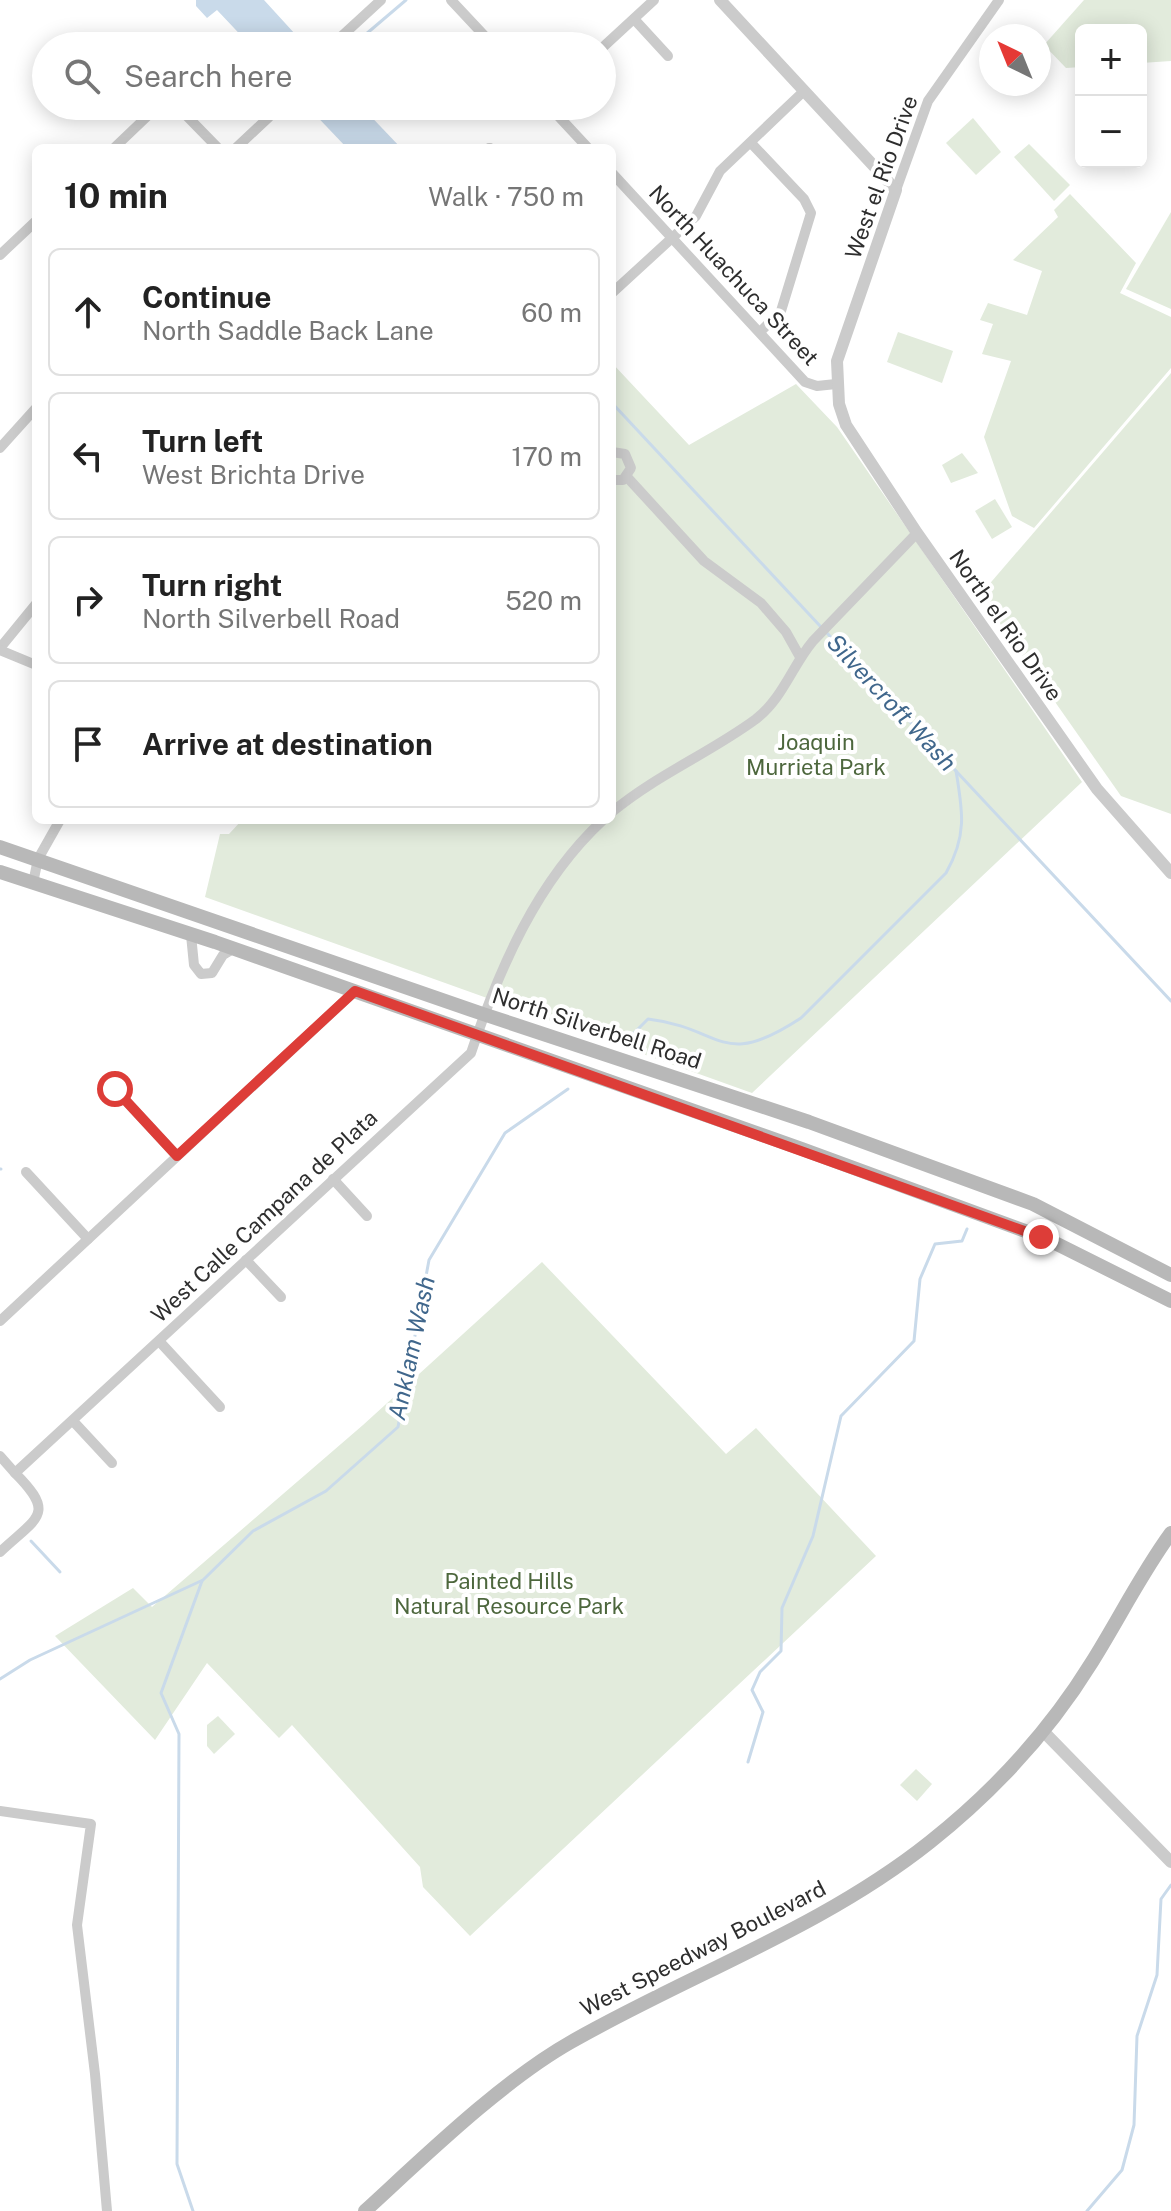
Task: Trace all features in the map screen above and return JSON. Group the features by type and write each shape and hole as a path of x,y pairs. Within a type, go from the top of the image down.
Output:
{"main road":[{"name":"North Silverbell Road","path":"0,847 483,1014 809,1122 1033,1204 1171,1275"},
{"name":"North Silverbell Road","path":"0,872 355,991 802,1149 1047,1239 1171,1301"},
{"path":"355,991 364,972"},
{"name":"West Speedway Boulevard","path":"365,2211 486,2103 567,2044 675,1986 817,1919 930,1842 990,1788 1043,1731 1092,1663 1156,1553 1171,1533"},
{"name":"West Speedway Boulevard","path":"1156,1553 1171,1540"}],"street":[{"path":"346,32 381,0"},
{"path":"451,0 481,32"},
{"path":"616,35 654,0"},
{"path":"720,0 896,190"},
{"name":"West el Rio Drive","path":"836,384 837,361 846,330 928,101 999,0"},
{"path":"634,19 668,56"},
{"path":"616,283 673,239 696,216 720,171 804,91"},
{"path":"118,144 143,120"},
{"path":"191,120 214,144"},
{"path":"240,144 266,120"},
{"path":"562,120 584,144"},
{"path":"751,143 804,199 811,213 781,311 760,332"},
{"name":"North Huachuca Street","path":"616,177 805,382 817,386 836,384"},
{"path":"0,255 32,225"},
{"name":"North el Rio Drive","path":"836,384 846,425 917,533 1097,789 1171,873"},
{"path":"0,448 32,412"},
{"path":"616,452 628,458 631,468 627,477"},
{"path":"627,477 704,561 761,603 786,632 800,657"},
{"path":"616,479 627,477"},
{"path":"616,809 646,784 756,718 785,689 800,657 813,641 917,533"},
{"path":"32,609 0,649 32,663"},
{"path":"33,883 38,859 58,824"},
{"name":"West Calle Campana de Plata","path":"15,1473 471,1053 483,1014 523,928 559,869 599,824"},
{"path":"191,935 194,965 201,974 212,973 223,955 233,949"},
{"path":"0,1321 355,991"},
{"path":"115,1089 177,1156"},
{"path":"26,1172 88,1239"},
{"path":"333,1179 367,1216"},
{"path":"246,1260 281,1297"},
{"path":"159,1341 220,1407"},
{"path":"73,1421 112,1463"},
{"path":"0,1456 40,1500 41,1508 37,1516 0,1552"},
{"path":"1043,1731 1171,1862"},
{"path":"0,1811 91,1824 77,1925 107,2211"}],"green space":[{"path":"1084,0 1171,0 1171,61 1147,63 1147,24 1075,24 1075,67 1066,68 1051,52 1051,37"},
{"path":"973,118 1001,152 976,175 946,143"},
{"path":"1029,144 1070,185 1054,201 1014,157"},
{"path":"1070,194 1136,263 1120,293 1171,317 1171,368 1034,528 1012,516 984,437 1011,361 982,354 993,324 980,320 988,303 1027,315 1042,271 1013,260 1058,217 1054,210"},
{"path":"1171,212 1171,309 1126,289"},
{"path":"898,332 953,351 942,383 887,362"},
{"name":"Joaquin Murrieta Park","path":"616,367 689,445 796,384 837,427 1082,782 752,1093 205,897 220,834 229,834 238,824 616,824"},
{"path":"1171,373 1171,814 1121,796 980,595"},
{"path":"962,453 978,473 951,483 942,465"},
{"path":"995,499 1012,527 992,539 975,511"},
{"name":"Painted Hills Natural Resource Park","path":"542,1262 726,1454 756,1428 876,1556 470,1936 423,1887 420,1867 292,1725 279,1738 207,1663 155,1740 55,1636 133,1588 152,1607 363,1425"},
{"path":"218,1716 235,1734 214,1754 207,1746 207,1725"},
{"path":"916,1769 932,1784 917,1801 900,1785"}],"water":[{"path":"196,0 264,0 293,32 238,32 217,10 207,18 196,6"},
{"path":"320,120 374,120 397,144 343,144"}],"waterway":[{"path":"368,32 406,0"},
{"name":"Silvercroft Wash","path":"616,407 821,627"},
{"name":"Silvercroft Wash","path":"827,633 1171,1001"},
{"name":"Anklam Wash","path":"625,1042 648,1019 737,1044 754,1042 774,1034 801,1018 946,873 953,860 962,824 956,771"},
{"name":"Anklam Wash","path":"0,1679 30,1660 203,1580 253,1531 326,1491 398,1427 429,1260 505,1133 568,1089"},
{"path":"748,1762 763,1712 752,1690 760,1672 781,1651 782,1608 813,1536 841,1416 914,1341 920,1279 935,1244 962,1241 967,1229"},
{"path":"31,1541 60,1572"},
{"path":"193,2211 177,2164 179,1734 161,1693 202,1581"},
{"path":"1087,2211 1122,2170 1134,2125 1137,2036 1157,1975 1161,1899 1171,1885"}],"route":[{"path":"115,1089 177,1156 355,991 1041,1237"}]}
